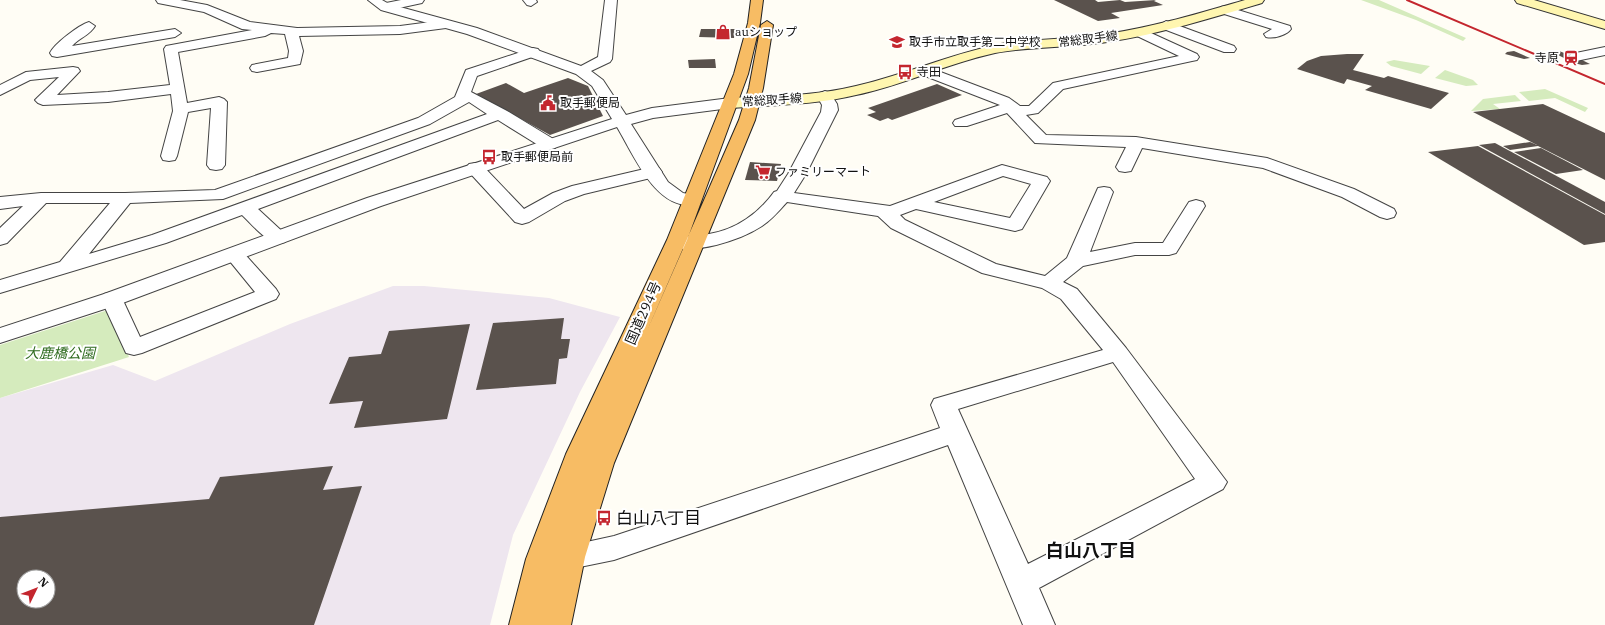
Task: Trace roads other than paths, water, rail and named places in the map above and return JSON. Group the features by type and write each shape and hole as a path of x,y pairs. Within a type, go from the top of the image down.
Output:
{"highway":[{"name":"国道294号","path":"556,625 570,557 601,463 686,243 692,200 741,74 754,23 757,0"},
{"name":"国道294号","path":"525,625 541,559 561,501 580,454 686,243 720,186 756,88 768,16"}],"main road":[{"path":"1521,0 1605,25"},
{"name":"常総取手線","path":"730,103 825,96 878,85 980,53 998,49 1105,38 1140,32 1225,10 1247,1"}],"street":[{"path":"162,0 207,9 247,26 291,31 400,30 446,24"},
{"path":"380,3 418,0"},
{"path":"581,71 605,59 611,0"},
{"path":"380,3 533,52 581,71 598,83 653,172 667,191 677,197 692,200"},
{"path":"169,156 180,109 171,48 181,4"},
{"path":"1225,10 1285,29 1270,34"},
{"path":"1166,25 1229,49"},
{"path":"0,90 50,63 57,52 74,36 87,29 88,26"},
{"path":"171,48 257,34 274,29"},
{"path":"257,68 295,61 296,51 291,31"},
{"path":"961,123 1013,109 1033,110 1058,86 1192,57 1140,32"},
{"path":"57,52 175,34"},
{"path":"1576,57 1605,51"},
{"path":"464,99 462,96 471,74 533,52"},
{"path":"26,76 73,71 43,100 108,97 178,89"},
{"path":"925,71 1004,101 1041,140 1136,142 1267,163 1348,193 1387,213"},
{"path":"0,203 41,198 125,198 217,195 424,121 469,96 549,144"},
{"path":"686,243 709,242 736,233 769,210 792,183 831,108 830,102 825,96"},
{"path":"180,109 219,102 216,165"},
{"path":"0,336 112,299 374,202 549,144 622,121 675,110 730,103"},
{"path":"0,287 159,239 501,114"},
{"path":"1125,167 1136,142"},
{"path":"475,168 522,218 559,197 578,190 653,172"},
{"path":"780,196 891,212 913,203 1002,170 1041,181 1015,225 913,203"},
{"path":"1076,261 1104,192"},
{"path":"0,238 41,198"},
{"path":"67,267 125,198"},
{"path":"1049,283 1076,261 1135,249 1169,249 1196,206"},
{"path":"245,208 278,238"},
{"path":"883,210 898,224 989,269 1049,283 1069,294 1118,352 1213,482 1021,582"},
{"path":"112,299 134,348 268,294 234,254"},
{"path":"1039,625 943,405 1118,352"},
{"path":"570,557 614,548 955,433"}],"railway":[{"path":"1407,0 1605,84"}],"place":[{"name":"auショップ","path":"723,32"},
{"name":"取手市立取手第二中学校","path":"897,42"},
{"name":"寺原","path":"1571,58"},
{"name":"寺田","path":"905,72"},
{"name":"取手郵便局","path":"548,103"},
{"name":"取手郵便局前","path":"489,157"},
{"name":"ファミリーマート","path":"763,172"},
{"name":"白山八丁目","path":"604,518"}],"district":[{"name":"白山八丁目","path":"1091,551"}],"park label":[{"name":"大鹿橋公園","path":"60,353"}]}
